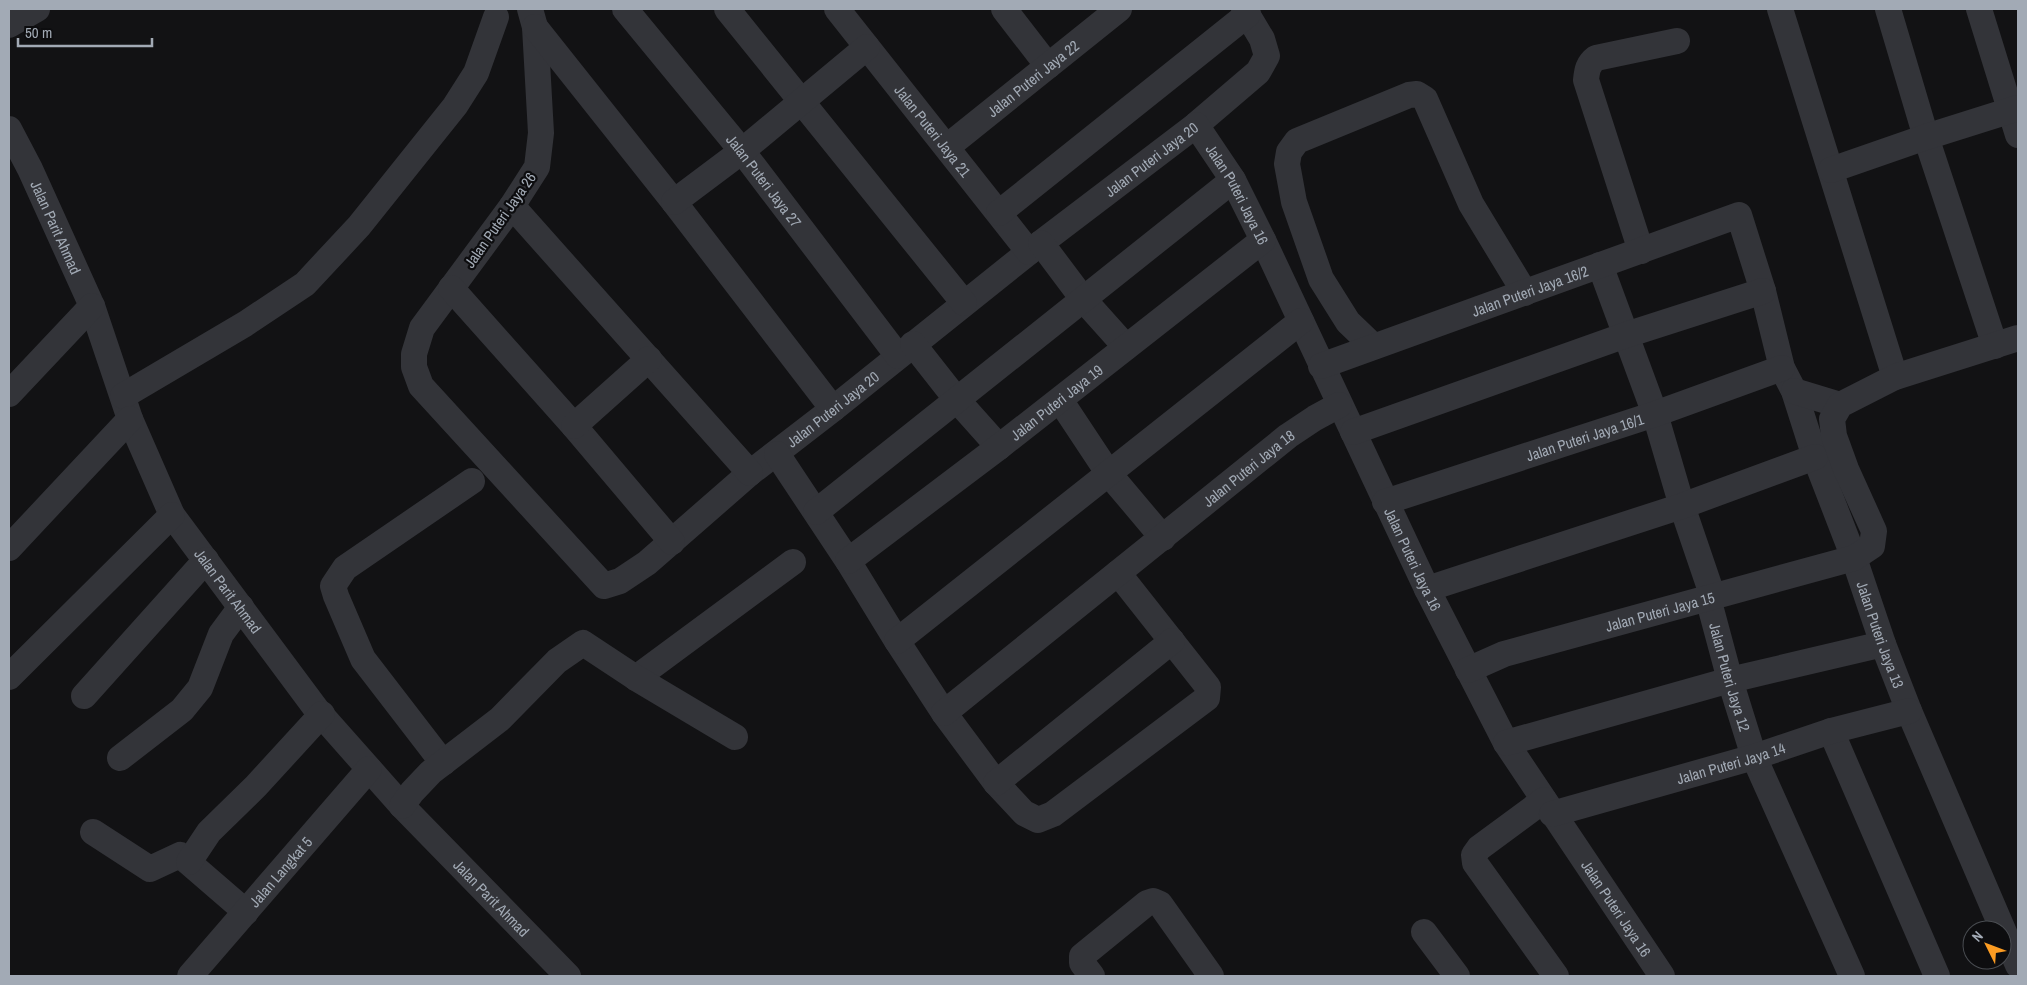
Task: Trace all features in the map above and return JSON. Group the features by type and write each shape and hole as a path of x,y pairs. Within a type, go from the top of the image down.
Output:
{"street":[{"path":"9,25 37,9"},
{"name":"Jalan Puteri Jaya 27","path":"625,9 906,350 957,400 999,447"},
{"path":"727,9 964,304"},
{"name":"Jalan Puteri Jaya 21","path":"837,9 999,213 1035,247 1126,348"},
{"path":"1004,9 1048,66"},
{"name":"Jalan Puteri Jaya 22","path":"947,147 1119,9"},
{"path":"1780,9 1895,377"},
{"path":"1854,558 1872,546 1874,531 1846,469 1834,436 1832,419 1840,405 1895,377 2007,342 1926,136 1888,9"},
{"path":"1979,9 2014,109 2018,134"},
{"path":"999,213 1246,12"},
{"name":"Jalan Puteri Jaya 20","path":"421,386 604,586 620,581 647,564 750,473 777,454 1035,247 1196,125 1258,72 1267,56 1262,39 1246,12"},
{"path":"9,548 147,382 245,324 304,284 359,226 455,106 476,73 496,17"},
{"path":"532,18 833,409"},
{"name":"Jalan Puteri Jaya 26","path":"421,386 414,367 414,354 422,328 512,206 537,167 541,133 532,18"},
{"path":"1641,251 1586,80 1587,70 1590,63 1596,58 1677,41"},
{"path":"674,202 742,151 867,47"},
{"path":"1373,346 1348,322 1321,279 1294,202 1287,164 1289,152 1297,141 1408,95 1417,94 1425,98 1471,204 1525,292"},
{"path":"1831,170 1926,136 2014,109"},
{"name":"Jalan Puteri Jaya 16","path":"1196,125 1233,180 1263,240 1426,589 1506,743 1662,976"},
{"name":"Jalan Parit Ahmad","path":"9,128 30,169 92,306 127,407 172,515 322,714 369,769 407,799 568,976"},
{"path":"816,512 1233,180"},
{"path":"512,206 750,473"},
{"name":"Jalan Puteri Jaya 16/2","path":"1321,366 1739,215"},
{"name":"Jalan Puteri Jaya 13","path":"1739,215 1763,292 1782,368 1794,391 1815,457 1854,558 1884,644 1909,711 2018,965"},
{"name":"Jalan Puteri Jaya 19","path":"848,560 1060,400 1263,240"},
{"name":"Jalan Puteri Jaya 12","path":"1600,265 1655,414 1711,597 1730,680 1754,757 1852,976"},
{"path":"450,288 574,426 672,542"},
{"path":"1353,432 1626,335 1763,292"},
{"path":"9,394 92,306"},
{"path":"897,641 1301,321"},
{"path":"574,426 649,359"},
{"name":"Jalan Puteri Jaya 16/1","path":"1385,502 1655,414 1782,368"},
{"path":"1794,391 1840,405"},
{"path":"1060,400 1109,474 1163,538"},
{"name":"Jalan Puteri Jaya 18","path":"944,713 1288,436 1339,405"},
{"path":"777,454 848,560 897,641 944,713 996,783 1024,813 1038,820 1054,814 1207,698 1208,687 1118,573"},
{"path":"1426,589 1682,506 1815,457"},
{"path":"437,767 363,659 336,596 334,586 345,568 472,481"},
{"path":"9,677 172,515"},
{"name":"Jalan Puteri Jaya 15","path":"1468,670 1504,654 1854,558"},
{"path":"84,696 206,560"},
{"path":"636,678 793,562"},
{"path":"120,758 182,710 200,688 222,634 240,607"},
{"path":"996,783 1172,640"},
{"path":"407,799 437,767 500,719 557,661 583,642 636,678 735,737"},
{"path":"1506,743 1730,680 1884,644"},
{"name":"Jalan Puteri Jaya 14","path":"1548,807 1754,757 1832,731 1909,711"},
{"path":"189,862 209,832 256,786 322,714"},
{"path":"1832,731 1937,976"},
{"name":"Jalan Langkat 5","path":"190,976 369,769"},
{"path":"1548,807 1479,848 1474,855 1475,863 1556,976"},
{"path":"92,832 150,869 180,854 246,912"},
{"path":"1092,976 1082,963 1082,956 1153,901 1160,904 1211,976"},
{"path":"1424,932 1457,976"},
{"path":"2000,976 2018,970"}]}
